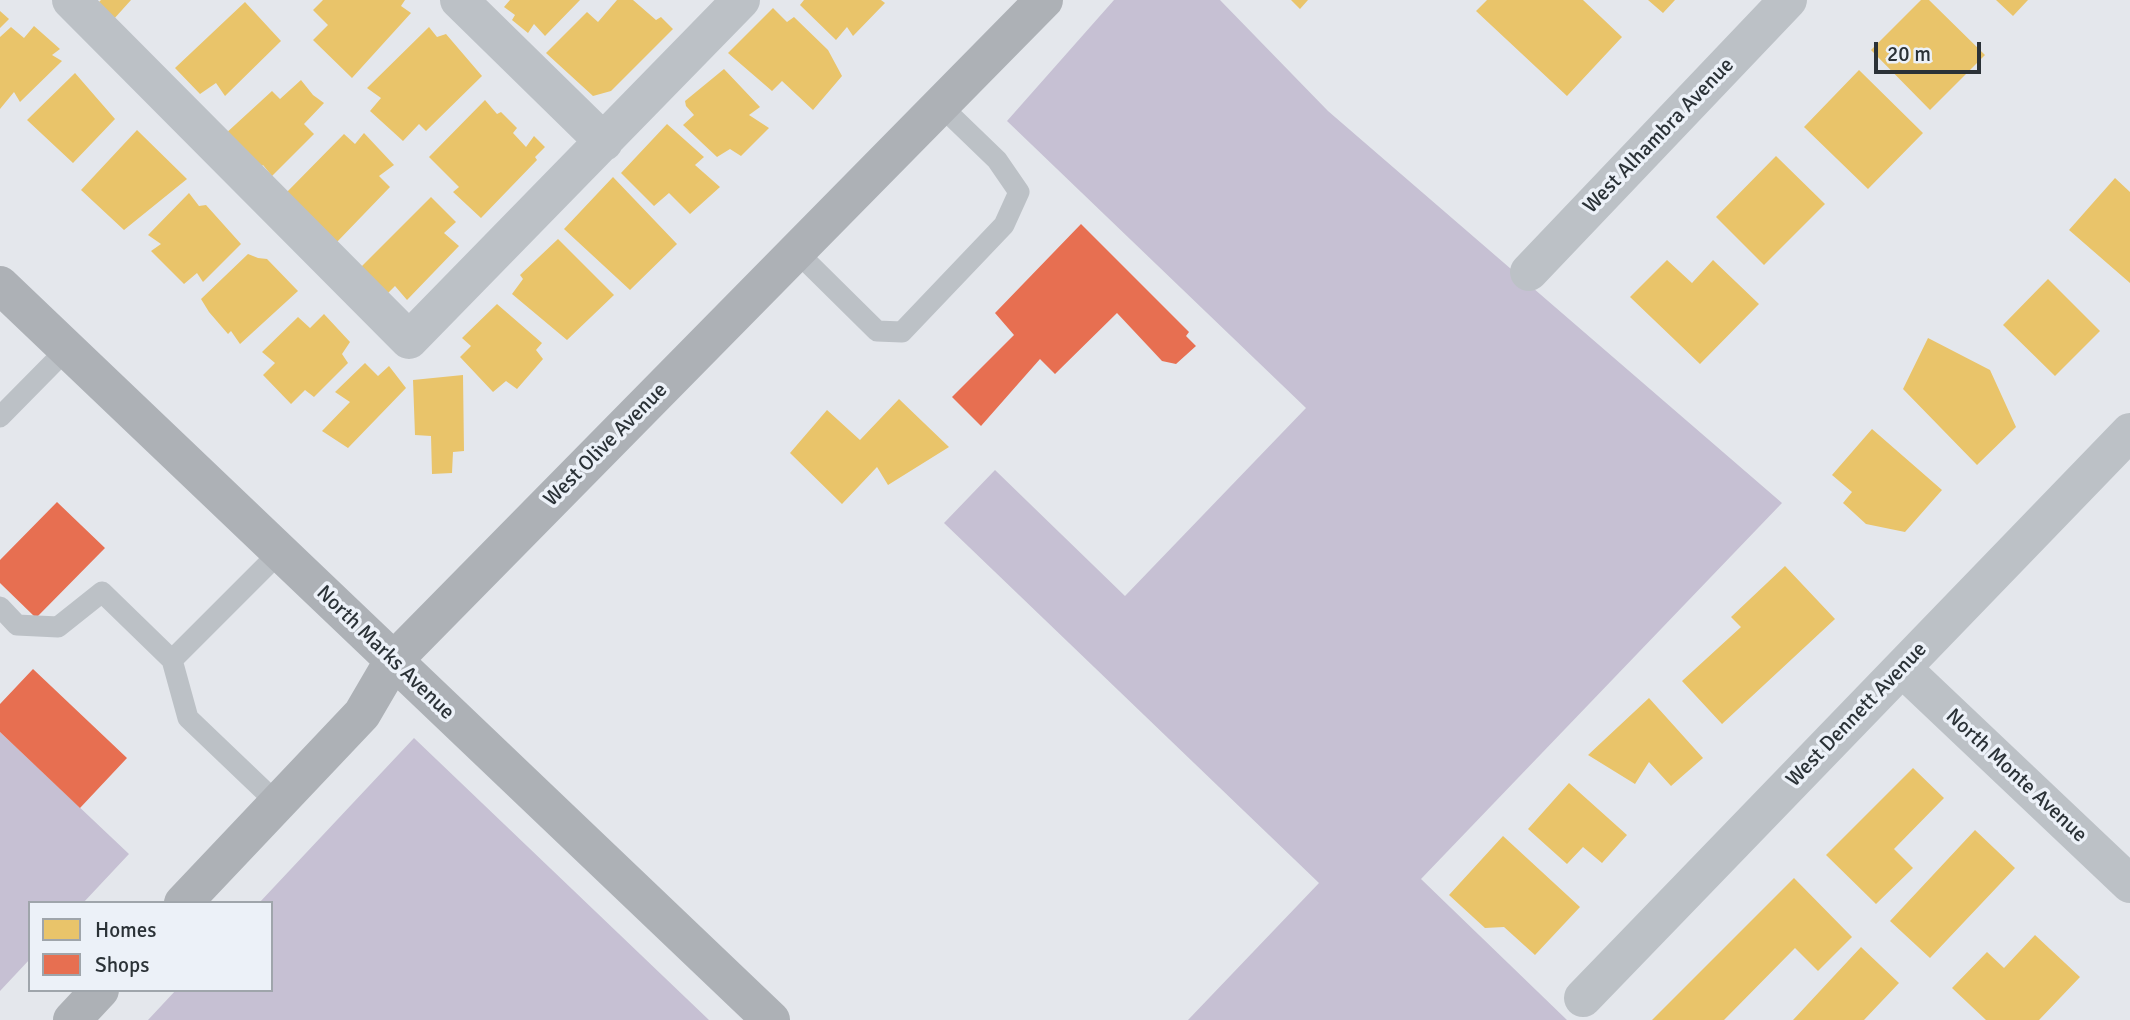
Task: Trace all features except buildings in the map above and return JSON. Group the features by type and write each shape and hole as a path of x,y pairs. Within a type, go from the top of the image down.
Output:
{"main road":[{"name":"West Olive Avenue","path":"185,901 362,714 393,661 1044,0"},
{"name":"North Marks Avenue","path":"0,285 771,1020"},
{"path":"72,1020 98,992"}],"street":[{"path":"71,0 409,340 741,0"},
{"path":"459,0 604,142"},
{"name":"West Alhambra Avenue","path":"1530,272 1788,0"},
{"name":"West Dennett Avenue","path":"1583,998 2130,432"},
{"name":"North Monte Avenue","path":"1902,668 2130,884"}],"lane":[{"path":"796,251 877,331 902,332 1004,225 1019,192 997,160 940,105"},
{"path":"0,417 67,349"},
{"path":"172,660 280,552"},
{"path":"0,607 17,625 58,628 103,592 172,660 188,718 277,803"}],"shaded area":[{"path":"1114,0 1220,0 1328,111 1782,503 1421,879 1567,1020 1188,1020 1319,883 944,523 995,470 1125,596 1306,408 1007,121"},
{"path":"0,732 129,854 85,901 28,901 28,961 0,991"},
{"path":"414,738 709,1020 148,1020 174,992 273,992 273,901 261,901"}]}
